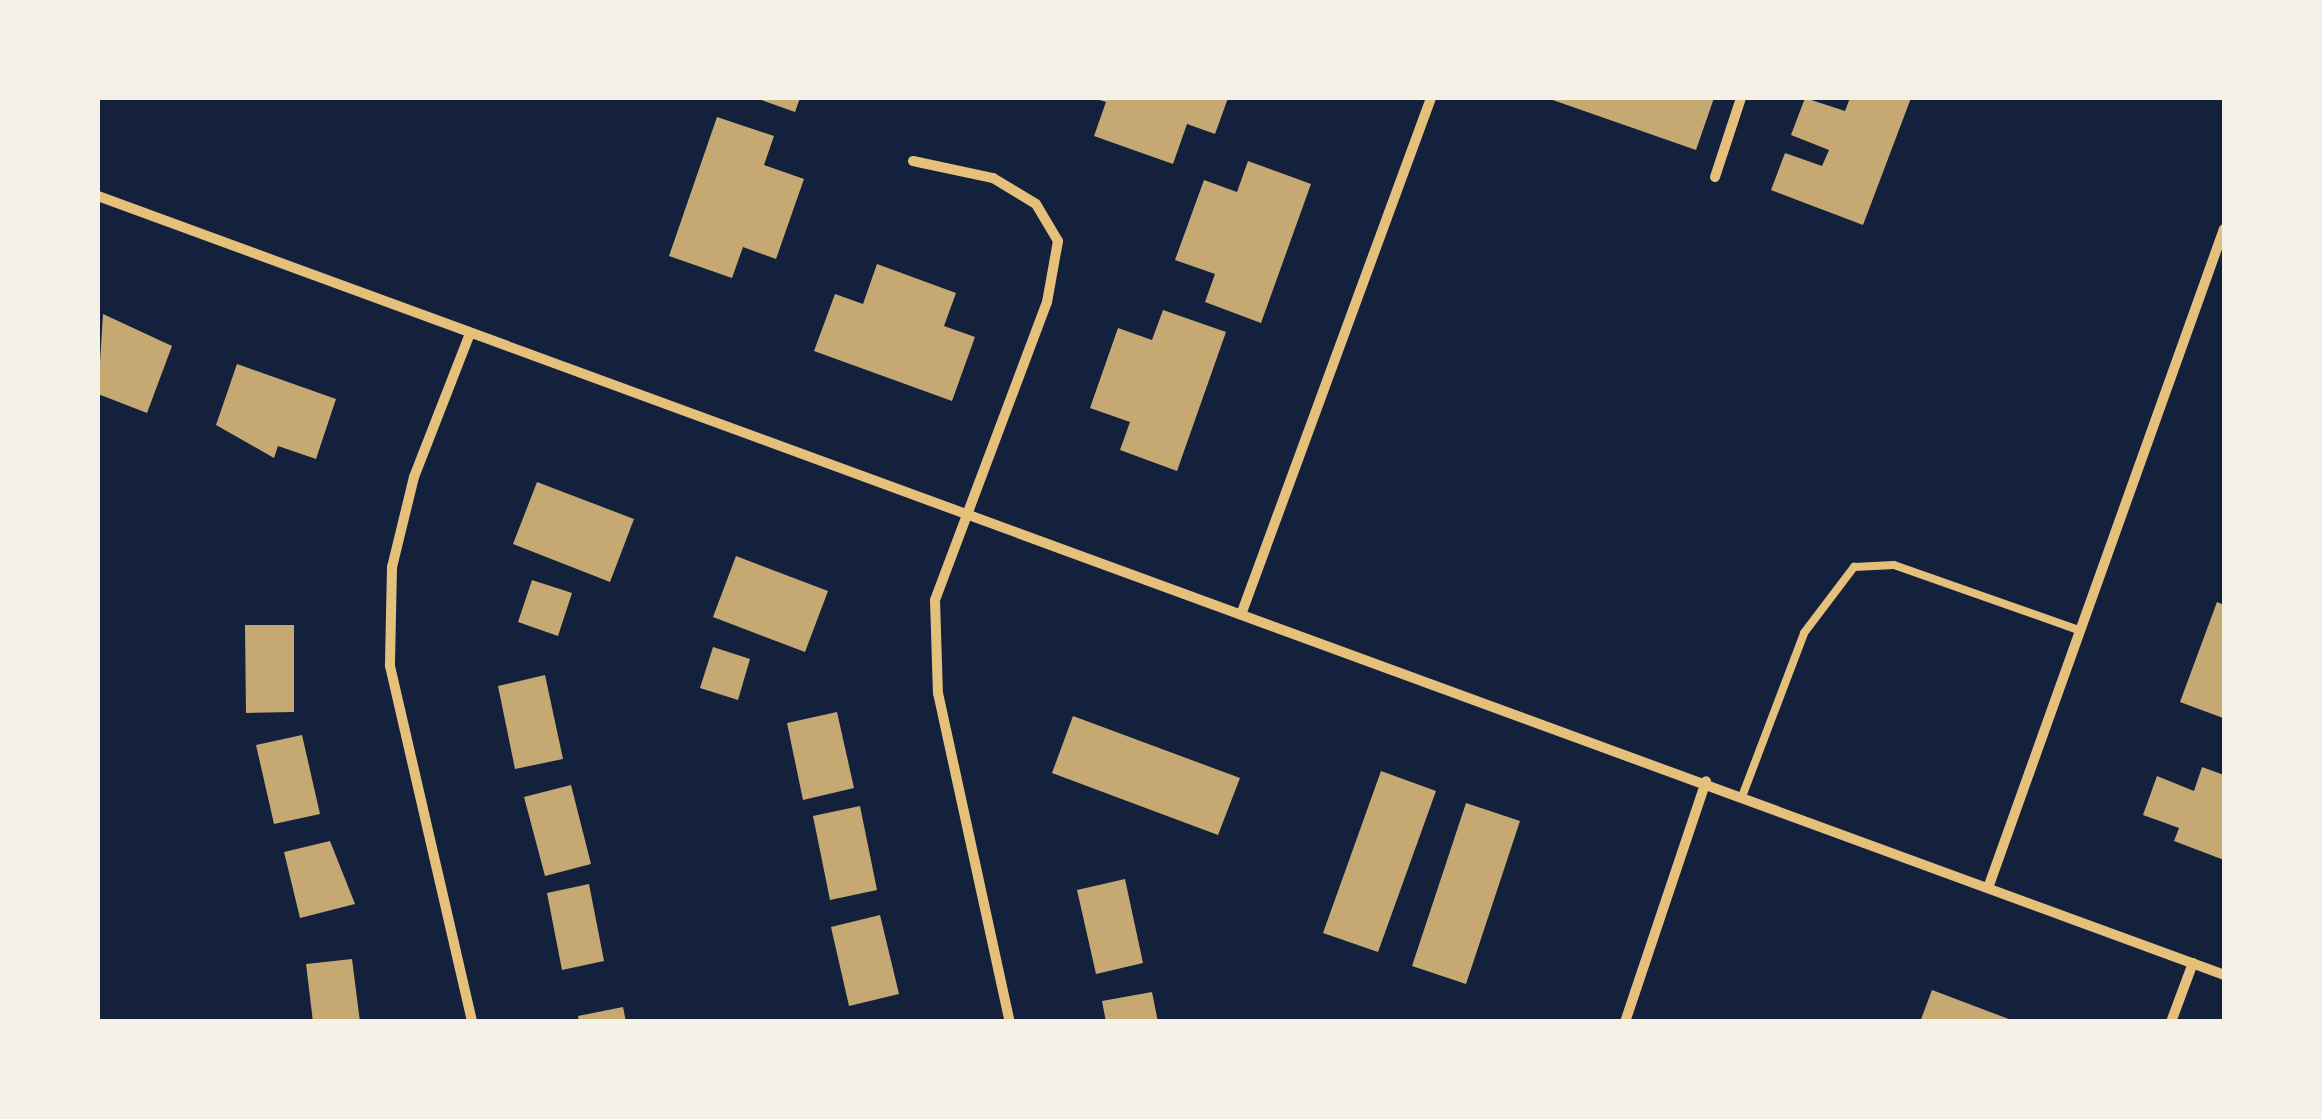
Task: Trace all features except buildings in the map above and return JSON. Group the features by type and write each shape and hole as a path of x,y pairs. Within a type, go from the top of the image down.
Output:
{"street":[{"path":"1242,612 1432,98"},
{"path":"1715,177 1741,98"},
{"path":"913,161 993,178 1036,204 1058,241 1047,302 962,517 935,600 938,693 1010,1022"},
{"path":"98,196 962,517 1242,612 1743,794 2224,975"},
{"path":"1988,888 2224,229"},
{"path":"469,336 414,476 392,568 390,666 472,1022"},
{"path":"1625,1022 1706,782"},
{"path":"2171,1022 2193,963"}],"lane":[{"path":"1743,794 1804,633 1854,567 1894,565 2079,630"}]}
